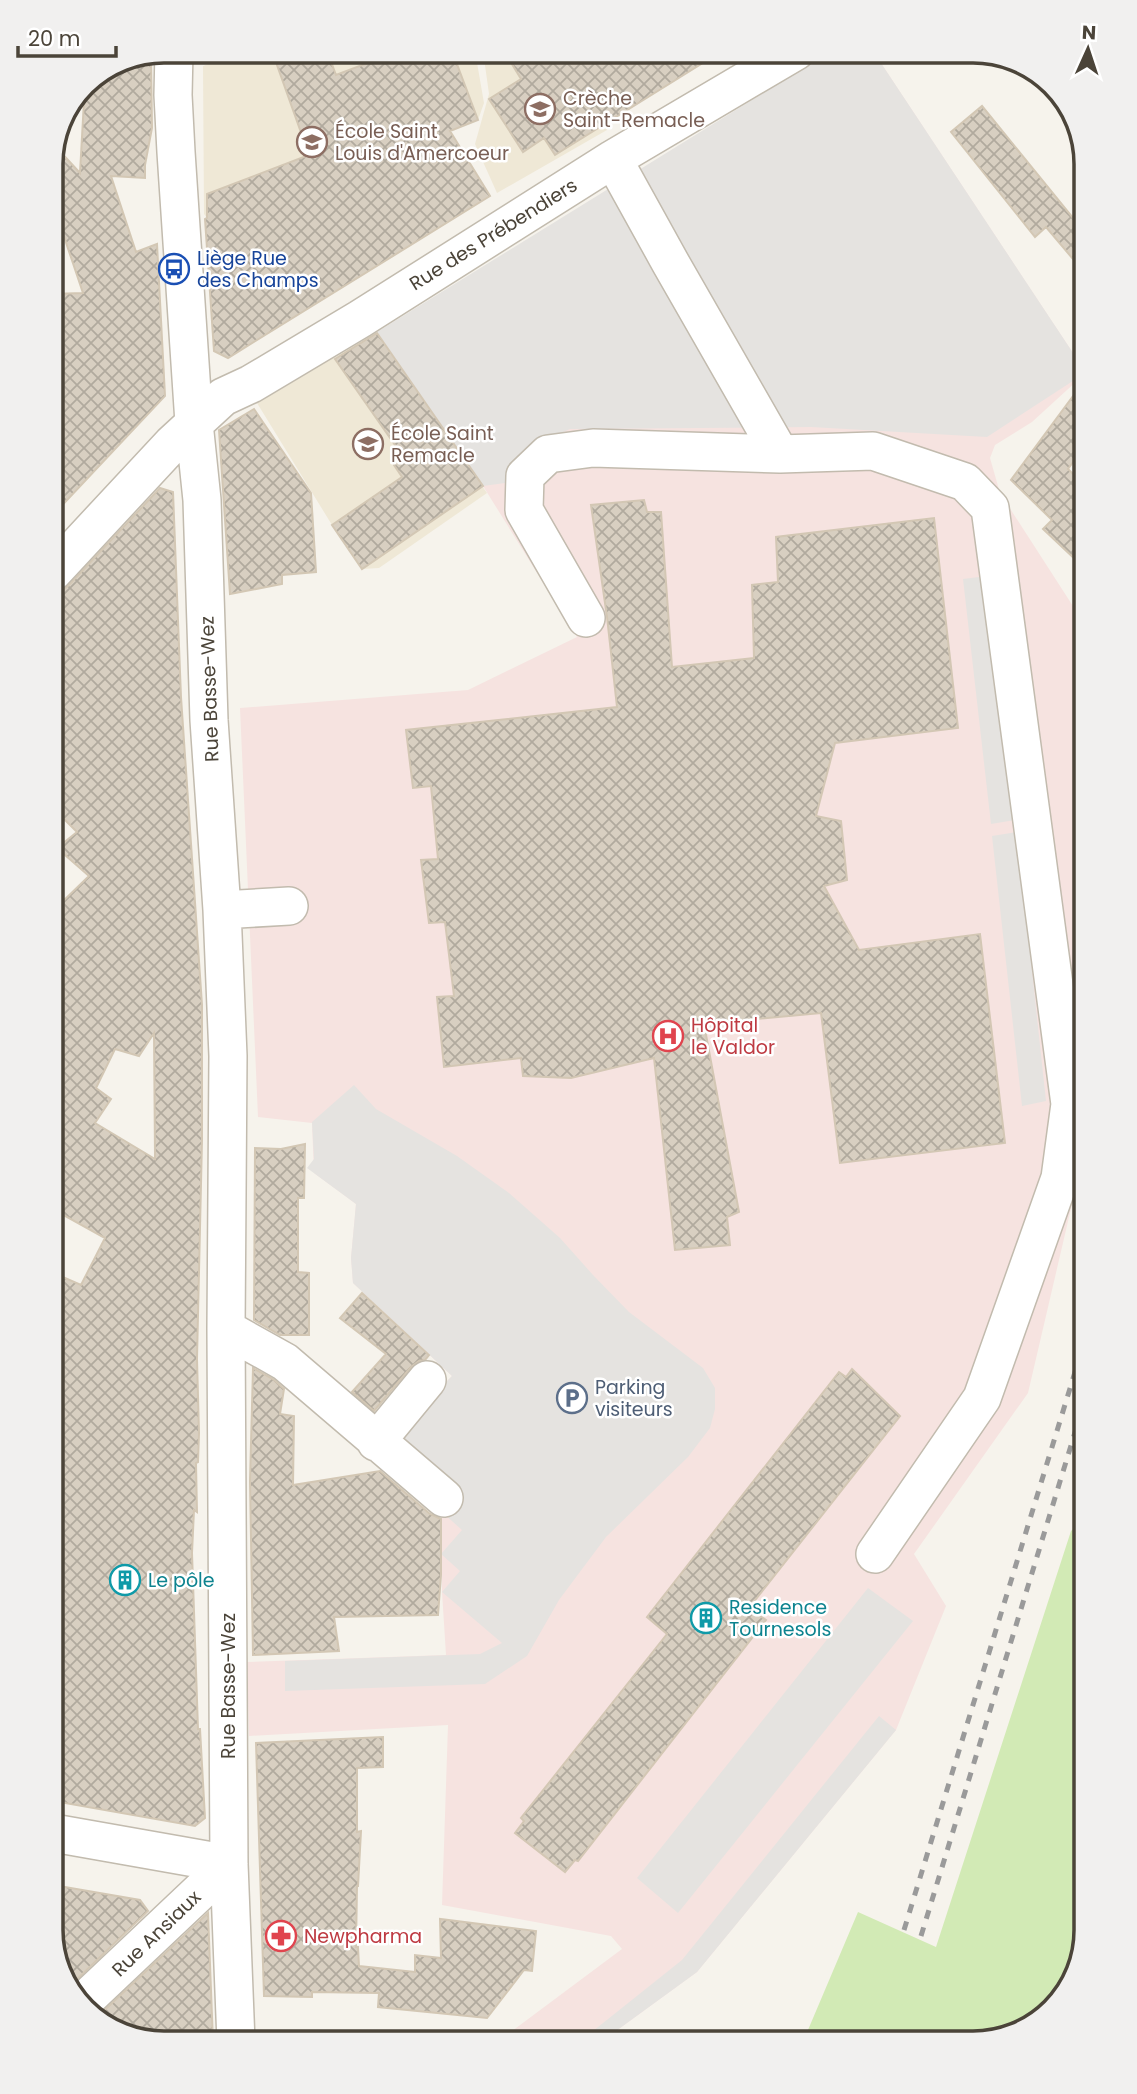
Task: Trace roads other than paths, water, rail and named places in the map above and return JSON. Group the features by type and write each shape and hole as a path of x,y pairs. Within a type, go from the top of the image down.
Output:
{"street":[{"name":"Rue Basse-Wez","path":"174,63 173,95 194,423 202,500 209,720 222,910 228,1056 226,1329 229,1864 236,2031"},
{"name":"Rue des Prébendiers","path":"63,561 172,444 223,397 251,384 360,319 613,159 776,63"},
{"path":"613,159 780,454"},
{"path":"586,618 524,510 524,476 548,454 593,448 780,454 873,451 965,482 990,508 1070,1104 1060,1178 982,1398 875,1554"},
{"path":"222,910 289,906"},
{"path":"226,1329 285,1362 444,1498"},
{"path":"376,1442 427,1380"},
{"path":"63,1835 229,1864"},
{"name":"Rue Ansiaux","path":"89,1996 229,1864"}],"railway":[{"path":"904,1930 1074,1375"},
{"path":"921,1936 1074,1436"}],"place":[{"name":"Crèche Saint-Remacle","path":"540,109"},
{"name":"École Saint Louis d'Amercoeur","path":"312,142"},
{"name":"Liège Rue des Champs","path":"174,269"},
{"name":"École Saint Remacle","path":"368,444"},
{"name":"Hôpital le Valdor","path":"668,1036"},
{"name":"Parking visiteurs","path":"572,1398"},
{"name":"Le pôle","path":"125,1580"},
{"name":"Residence Tournesols","path":"706,1618"},
{"name":"Newpharma","path":"281,1936"}]}
